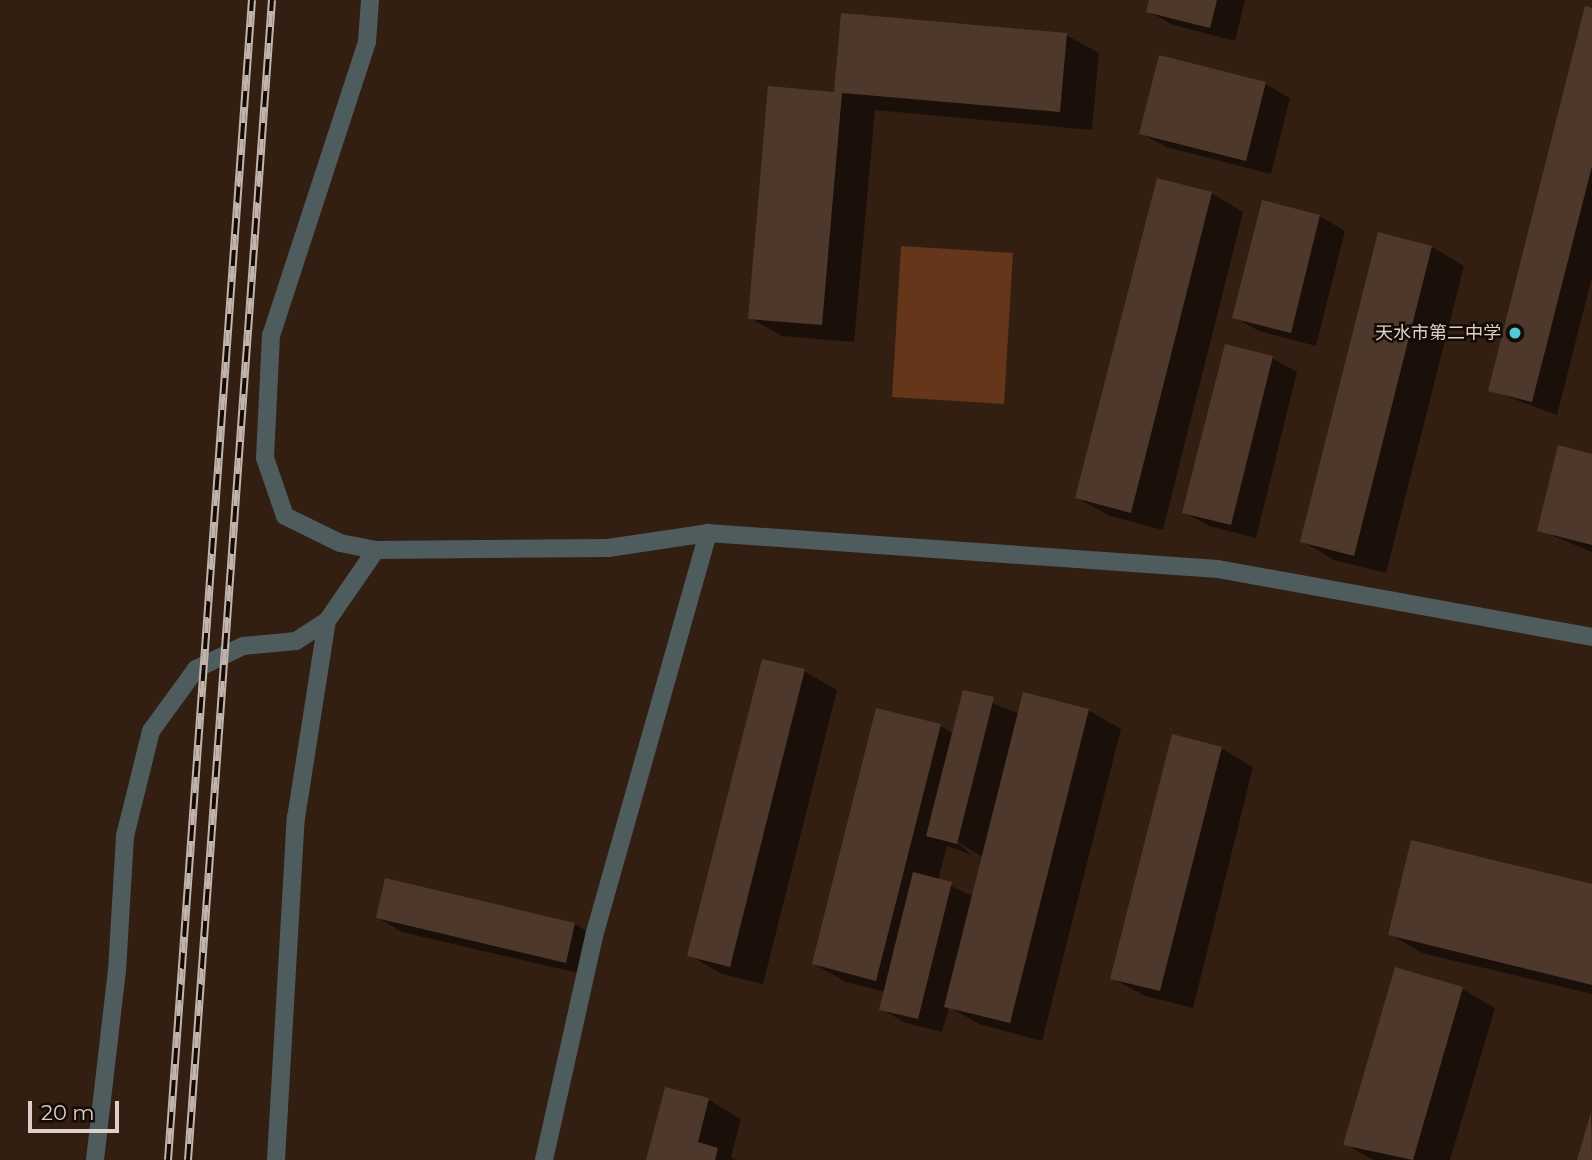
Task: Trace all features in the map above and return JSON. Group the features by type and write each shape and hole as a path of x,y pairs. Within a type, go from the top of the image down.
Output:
{"street":[{"path":"370,0 367,42 271,335 265,458 285,516 340,543 376,550 608,548 708,533 1218,569 1592,638"},
{"path":"544,1160 594,936 708,533"},
{"path":"95,1160 117,971 125,836 151,731 196,668 243,646 296,642 327,621 376,550"},
{"path":"276,1160 296,818 327,621"}],"shaded area":[{"path":"901,246 1013,253 1004,404 892,397"}],"building":[{"path":"1149,0 1217,0 1210,28 1146,12"},
{"path":"1585,6 1592,8 1592,166 1532,402 1488,391"},
{"path":"841,13 1067,33 1060,112 842,93 822,325 748,319 768,86 834,92"},
{"path":"1159,55 1266,82 1246,161 1139,134"},
{"path":"1157,178 1212,192 1131,513 1075,498"},
{"path":"1262,200 1320,215 1291,333 1232,318"},
{"path":"1378,232 1432,246 1354,556 1300,542"},
{"path":"1225,344 1273,356 1231,525 1182,513"},
{"path":"1558,445 1592,454 1592,545 1537,531"},
{"path":"762,659 805,669 730,967 687,956"},
{"path":"963,690 994,697 957,844 926,836"},
{"path":"1023,692 1089,709 1010,1023 944,1007"},
{"path":"876,708 941,724 876,981 812,964"},
{"path":"1172,734 1222,747 1160,991 1110,979"},
{"path":"1411,840 1592,884 1592,985 1388,935"},
{"path":"913,872 952,882 918,1019 879,1010"},
{"path":"385,878 575,923 566,963 376,918"},
{"path":"1395,967 1463,987 1413,1160 1343,1145"},
{"path":"665,1087 709,1098 698,1142 718,1148 715,1160 646,1160"},
{"path":"1591,1112 1592,1160 1577,1160"}],"railway":[{"path":"168,1160 252,0"},
{"path":"188,1160 272,0"}],"place":[{"name":"天水市第二中学","path":"1515,333"}]}
